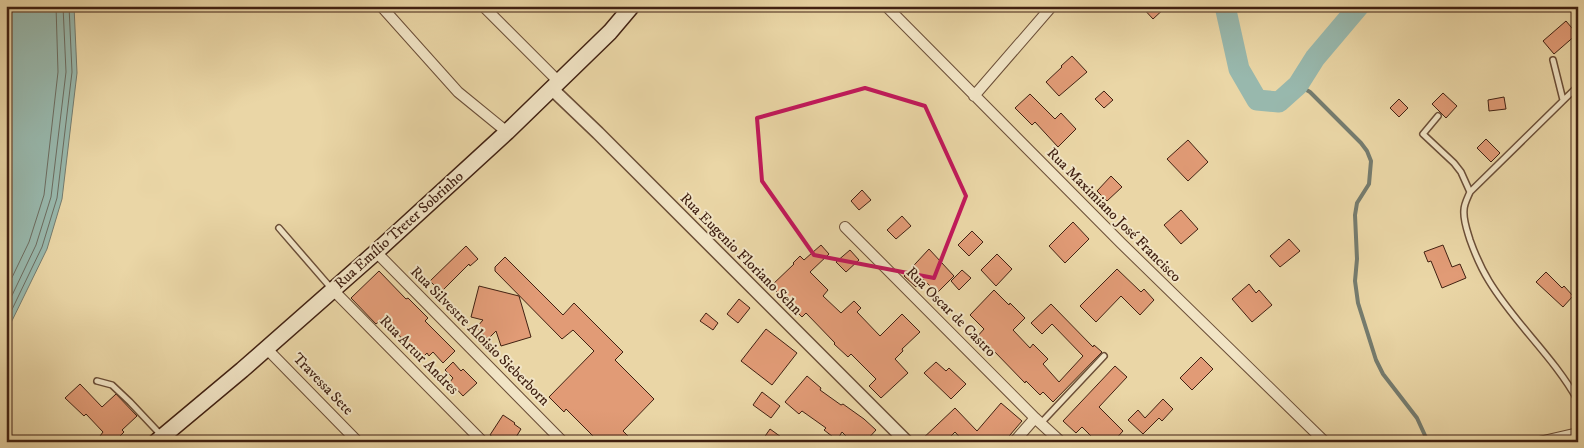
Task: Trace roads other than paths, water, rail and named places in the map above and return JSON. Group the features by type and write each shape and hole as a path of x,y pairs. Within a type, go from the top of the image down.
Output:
{"main road":[{"name":"Rua Emílio Treter Sobrinho","path":"162,440 376,252 507,132 610,32 632,6"}],"street":[{"path":"381,6 458,92 507,132"},
{"path":"483,6 556,86"},
{"name":"Rua Maximiano José Francisco","path":"886,6 1121,243 1325,442"},
{"path":"974,96 1052,6"},
{"name":"Rua Eugenio Floriano Sehn","path":"556,86 598,133 907,442"},
{"name":"Rua Oscar de Castro","path":"845,227 1061,442"},
{"name":"Rua Silvestre Aloisio Sieberborn","path":"376,252 563,442"},
{"name":"Rua Artur Andres","path":"333,290 484,442"},
{"name":"Travessa Sete","path":"266,348 358,442"},
{"path":"1014,442 1038,420"},
{"path":"1539,442 1578,432"}],"lane":[{"path":"1553,60 1563,100"},
{"path":"1578,86 1470,192 1464,210 1465,227 1476,258 1489,281 1504,304 1552,361 1569,384 1578,401"},
{"path":"1438,116 1423,134 1454,163 1461,172 1470,192"},
{"path":"279,228 333,290"},
{"path":"1038,420 1104,356"},
{"path":"97,381 112,385 162,440"}],"water":[{"path":"6,6 74,6 77,73 62,199 47,249 6,333"}],"waterway":[{"path":"1225,6 1239,69 1257,100 1279,102 1298,85 1315,58 1359,6"},
{"path":"1298,85 1310,92 1361,143 1371,161 1369,184 1357,203 1355,215 1357,259 1355,281 1358,303 1376,360 1383,374 1417,418 1428,442"}]}
